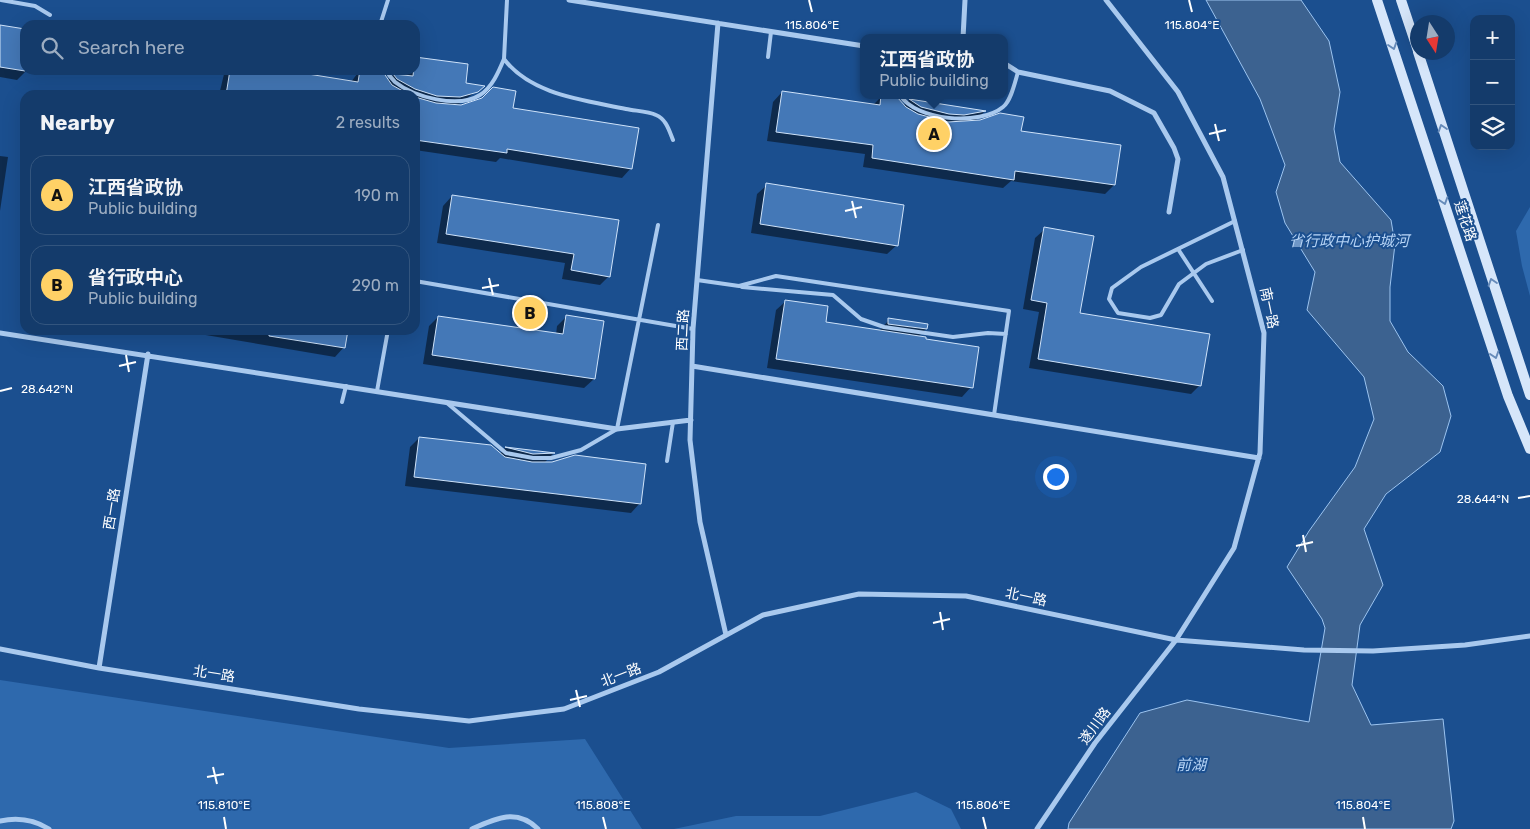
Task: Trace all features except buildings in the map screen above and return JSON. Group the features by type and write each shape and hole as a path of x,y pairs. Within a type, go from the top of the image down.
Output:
{"main road":[{"name":"莲花路","path":"1378,0 1508,396 1530,449"},
{"name":"莲花路","path":"1401,0 1410,28"},
{"name":"莲花路","path":"1421,60 1530,395"}],"street":[{"path":"570,0 860,45"},
{"path":"963,34 965,0"},
{"name":"南一路","path":"1106,0 1178,92 1223,177 1264,333 1259,458 1234,548 1176,640"},
{"name":"西二路","path":"718,23 693,329 690,440 700,522 726,635"},
{"path":"1008,66 1018,72 1110,91 1154,113 1174,148 1178,159 1169,212"},
{"path":"0,333 148,354 617,429 691,420"},
{"name":"西一路","path":"99,668 148,354"},
{"path":"692,366 1259,458"},
{"name":"北一路","path":"0,649 99,668 359,709 469,721 564,709 659,672 763,615 859,594 966,596 1176,640 1304,650 1373,651 1465,645 1530,636"},
{"name":"遂川路","path":"1037,829 1095,743 1176,640"},
{"path":"472,829 500,816 528,819 538,829"},
{"path":"0,821 12,819 36,821 49,829"}],"lane":[{"path":"1,0 35,6 50,15"},
{"path":"382,20 388,0"},
{"path":"420,94 427,98 458,102 480,95 496,77 504,59 507,0"},
{"path":"768,57 771,32"},
{"path":"504,59 512,71 525,80 545,89 583,100 656,115 668,125 673,140"},
{"path":"1008,96 1018,72"},
{"path":"390,75 395,82 411,90"},
{"path":"902,99 905,104 921,112 944,117 984,118 1004,106 1007,99"},
{"path":"1235,221 1141,267 1112,288 1109,299 1118,313 1150,318 1161,315 1179,284 1206,264 1243,250"},
{"path":"445,402 506,452 533,458 551,458 580,450 617,429 658,225"},
{"path":"1178,249 1212,301"},
{"path":"739,286 776,276 1009,312 994,415"},
{"path":"697,280 833,295 861,319 884,327 953,337 988,333 1006,334"},
{"path":"420,282 693,329"},
{"path":"377,391 387,335"},
{"path":"342,402 346,386"},
{"path":"667,461 673,422"}],"shaded area":[{"path":"1530,207 1530,296 1522,266 1516,231"},
{"path":"0,680 449,748 585,739 642,829 0,829"},
{"path":"916,792 951,809 961,829 674,829 736,816 820,816"}],"water":[{"path":"1206,0 1301,0 1329,41 1340,92 1334,129 1340,162 1391,220 1395,244 1390,287 1390,321 1408,352 1443,386 1451,416 1440,452 1386,494 1364,529 1383,585 1360,625 1352,685 1371,725 1443,719 1454,821 1451,829 1068,829 1069,823 1140,713 1187,700 1309,722 1325,628 1322,619 1287,567 1309,531 1355,467 1374,419 1364,377 1307,310 1315,272 1285,223 1276,192 1285,165 1260,99"}],"place":[{"name":"江西省政协","path":"934,134"},
{"name":"省行政中心","path":"530,313"}],"water label":[{"name":"省行政中心护城河","path":"1349,241"},
{"name":"前湖","path":"1191,765"}]}
